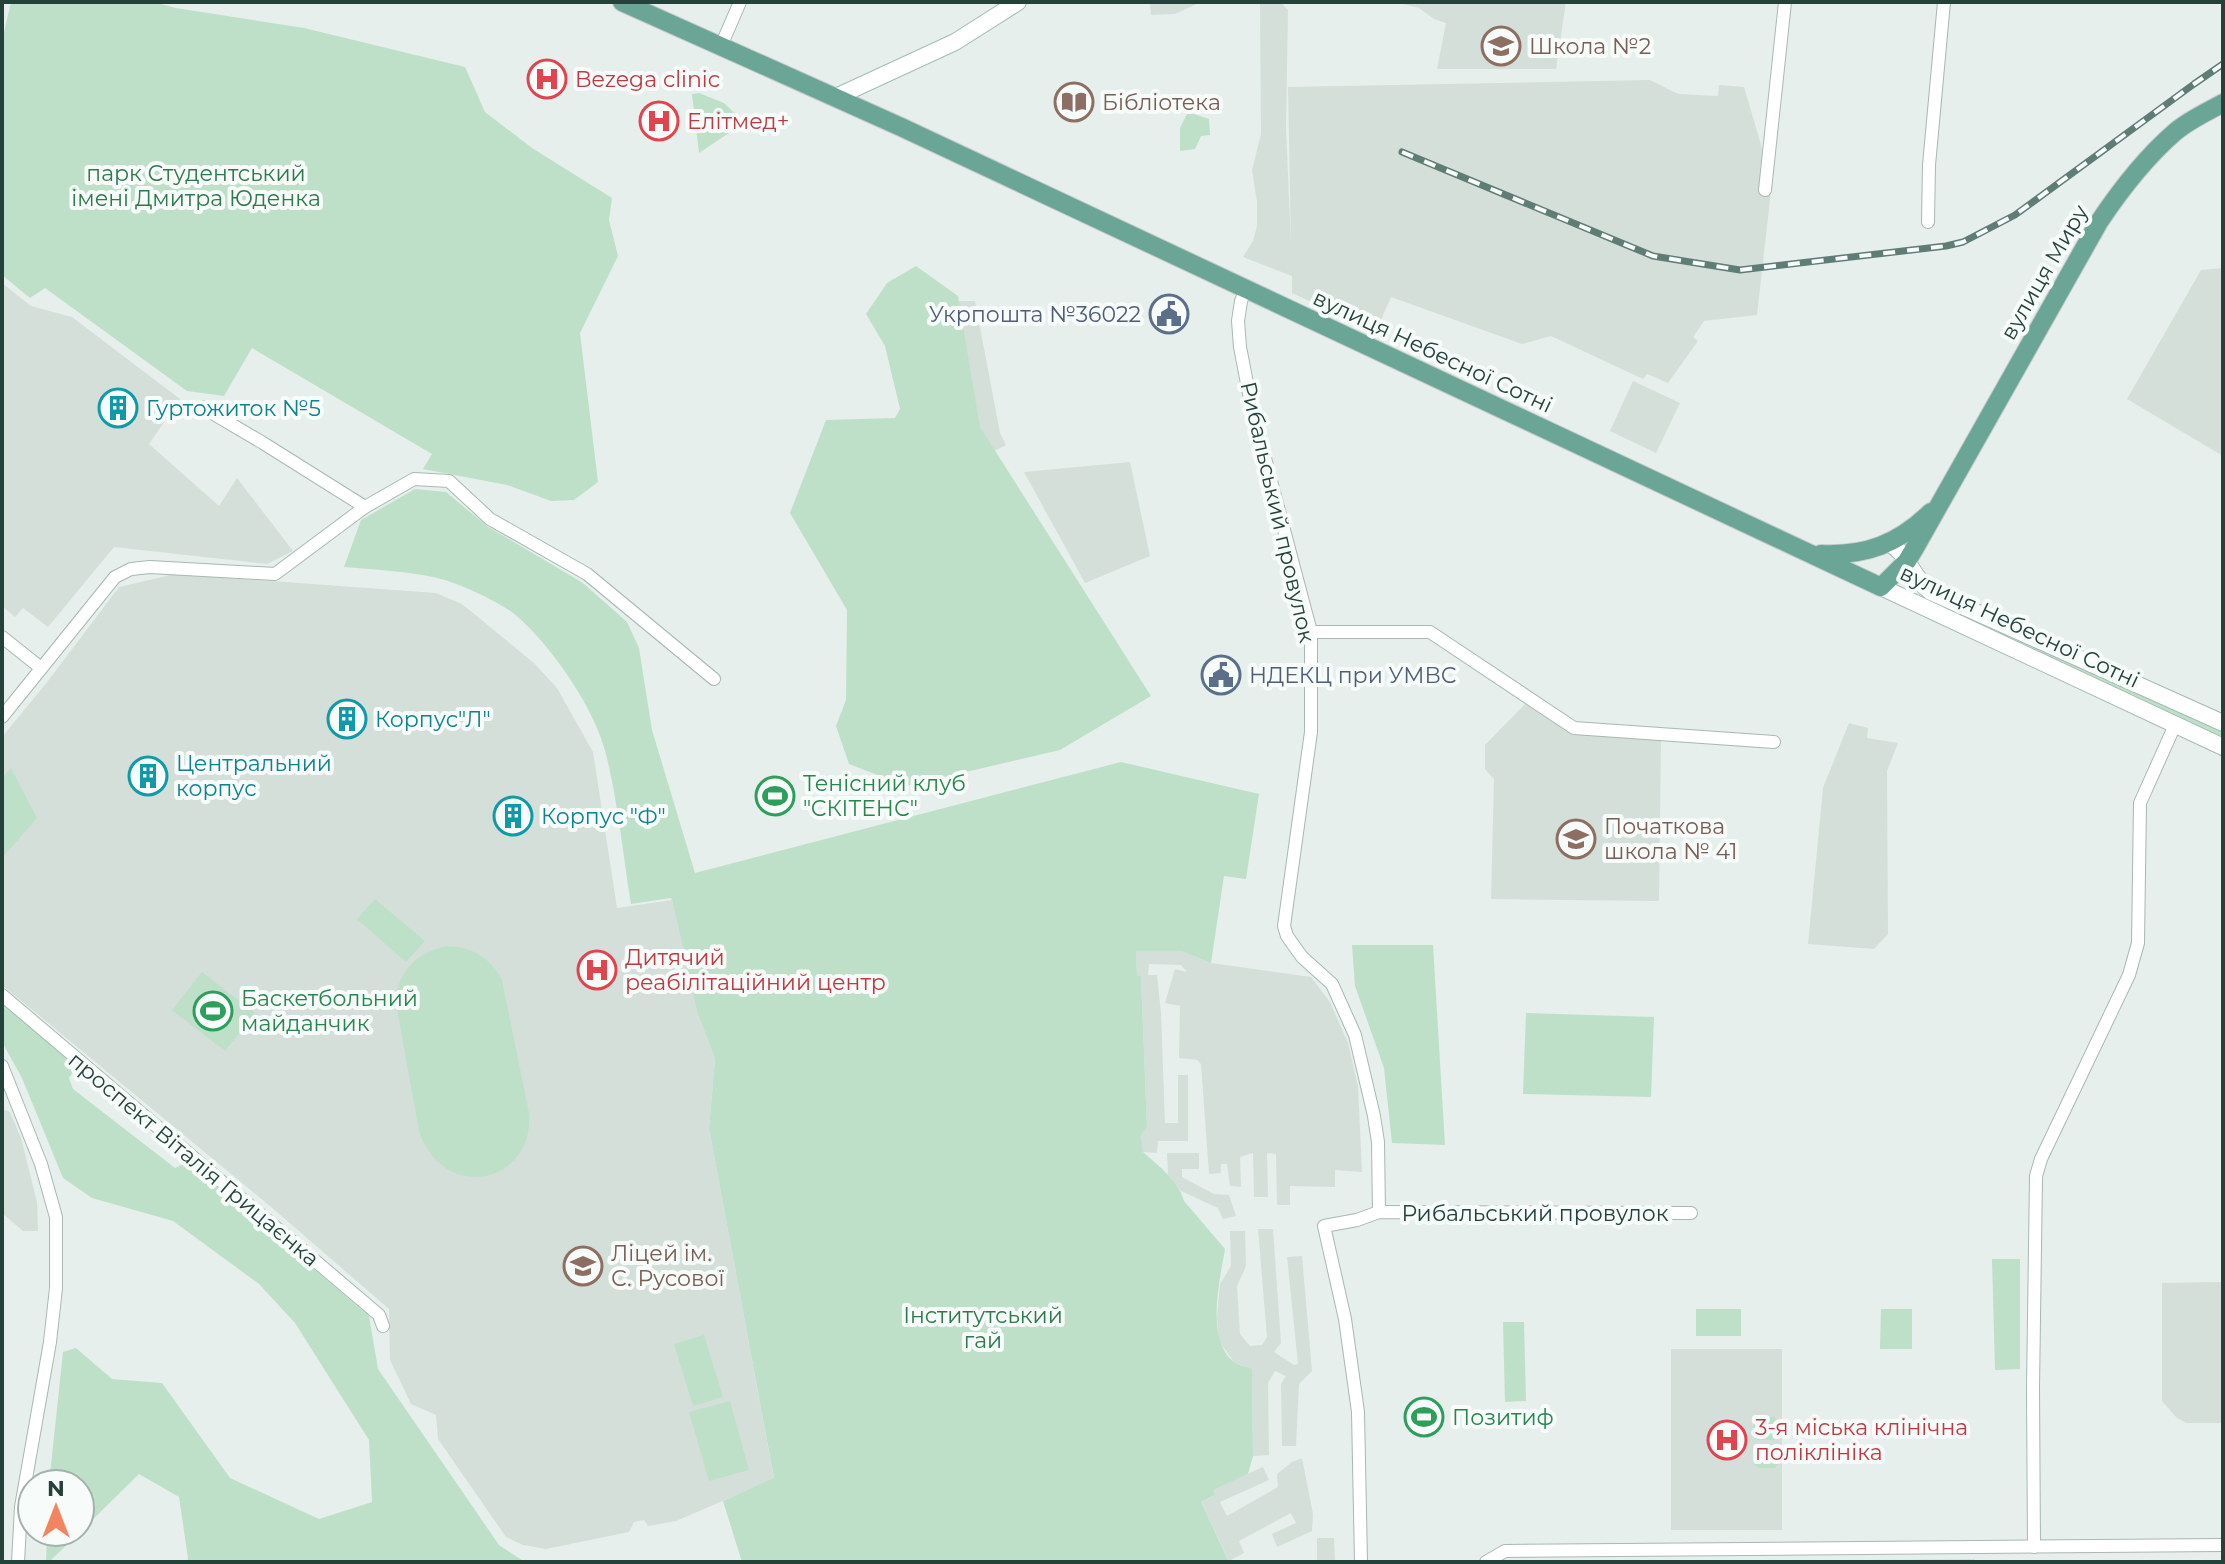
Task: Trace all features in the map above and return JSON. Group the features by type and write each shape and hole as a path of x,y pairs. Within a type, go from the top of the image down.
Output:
{"main road":[{"name":"вулиця Небесної Сотні","path":"622,2 836,97 1881,587"},
{"name":"вулиця Миру","path":"1881,587 1907,561 2094,230 2121,189 2177,130 2223,103"},
{"name":"вулиця Миру","path":"1811,554 1839,555 1866,551 1888,543 1923,519 1944,498"},
{"path":"1851,573 1866,551"}],"street":[{"path":"721,46 740,2"},
{"path":"836,97 955,42 1018,2"},
{"path":"1765,190 1785,2"},
{"path":"1928,222 1929,165 1944,2"},
{"name":"Рибальський провулок","path":"1246,289 1238,321 1240,347 1252,409 1311,632 1311,732 1284,926 1287,936 1302,957 1332,984 1355,1035 1378,1142 1379,1212 1691,1213"},
{"path":"202,407 365,507"},
{"path":"5,708 115,577 131,569 150,567 275,574 365,507 414,479 449,481 490,519 587,574 714,679"},
{"name":"вулиця Небесної Сотні","path":"1888,543 1902,553 1917,580 1957,613 2223,747"},
{"name":"вулиця Небесної Сотні","path":"1881,587 1957,613 2223,723"},
{"path":"1311,632 1430,632 1574,728 1774,742"},
{"path":"2,637 41,668"},
{"path":"2034,1547 2036,1176 2041,1159 2129,975 2138,943 2140,803 2175,725"},
{"name":"проспект Віталія Грицаєнка","path":"2,995 379,1315 383,1326"},
{"path":"2,1066 41,1164 56,1217 56,1288 50,1342 21,1507 18,1562"},
{"path":"1361,1562 1358,1412 1345,1319 1324,1226 1379,1212"},
{"path":"1486,1562 1505,1551 2223,1545"},
{"path":"2008,1546 2009,1562"}],"shaded area":[{"path":"1150,2 1201,2 1175,14 1151,15"},
{"path":"1260,2 1280,2 1288,10 1286,128 1291,245 1288,87 1650,80 1678,94 1718,96 1719,85 1744,87 1772,182 1757,315 1704,321 1693,337 1698,341 1668,383 1647,374 1643,379 1551,336 1522,344 1391,297 1376,331 1292,293 1292,276 1243,257 1253,241 1257,226 1252,170 1261,134"},
{"name":"Школа №2","path":"1396,2 1566,2 1556,69 1437,69 1446,23 1419,8"},
{"path":"2223,268 2223,456 2127,399 2201,270"},
{"path":"2,283 31,306 72,317 180,399 149,444 219,506 237,478 293,551 267,564 114,547 48,627 23,608 15,617 2,606"},
{"path":"936,291 959,301 975,301 1000,433 1006,445 981,458"},
{"path":"1633,381 1680,403 1656,453 1610,431"},
{"path":"1130,462 1150,556 1085,583 1024,472"},
{"path":"175,574 436,593 462,604 534,663 557,688 593,752 617,908 672,900 697,1012 715,1059 709,1128 774,1479 676,1521 648,1526 644,1520 634,1522 629,1532 546,1549 523,1545 506,1537 438,1439 436,1415 411,1404 390,1360 389,1309 270,1206 2,985 2,737 119,587"},
{"name":"Початкова школа № 41","path":"1528,701 1600,734 1661,740 1659,901 1491,899 1494,779 1485,769 1485,745"},
{"path":"1849,723 1868,728 1867,738 1898,743 1887,771 1888,934 1874,949 1808,944 1823,788"},
{"path":"1136,951 1181,951 1211,963 1311,977 1330,1002 1348,1043 1358,1086 1362,1172 1335,1170 1335,1187 1290,1186 1290,1205 1277,1205 1276,1154 1267,1153 1268,1197 1254,1197 1253,1153 1240,1157 1241,1187 1230,1186 1227,1164 1221,1164 1221,1173 1209,1174 1201,1064 1197,1060 1179,1058 1180,1006 1165,1003 1175,969 1187,972 1181,965 1149,964 1148,975 1157,975 1165,1123 1178,1123 1178,1075 1188,1075 1188,1141 1158,1141 1157,1153 1143,1152 1141,1135 1147,1126 1141,976 1137,975"},
{"path":"2,1109 10,1112 21,1138 37,1202 38,1231 23,1231 2,1213"},
{"path":"1167,1153 1199,1153 1199,1169 1182,1169 1182,1177 1214,1194 1229,1195 1236,1216 1223,1219 1218,1208 1181,1191 1168,1174"},
{"path":"1258,1229 1273,1229 1281,1343 1274,1352 1294,1365 1298,1364 1287,1257 1302,1256 1312,1371 1299,1384 1296,1446 1282,1446 1281,1384 1286,1376 1275,1371 1268,1383 1269,1455 1253,1456 1252,1370 1234,1362 1219,1341 1217,1317 1220,1284 1231,1266 1230,1231 1245,1231 1246,1266 1237,1286 1240,1334 1250,1346 1262,1345 1267,1337"},
{"path":"2223,1282 2223,1423 2186,1423 2162,1401 2162,1283"},
{"name":"3-я міська клінічна поліклініка","path":"1671,1349 1782,1349 1782,1530 1671,1530"},
{"path":"1302,1458 1313,1514 1312,1531 1277,1547 1272,1534 1296,1523 1291,1513 1239,1541 1244,1553 1229,1561 1201,1502 1214,1496 1212,1490 1263,1467 1269,1480 1220,1502 1227,1516 1278,1487 1277,1474"},
{"path":"1317,1538 1334,1538 1335,1562 1317,1562"},
{"path":"1975,1559 1975,1562 1639,1562"}],"green space":[{"name":"парк Студентський імені Дмитра Юденка","path":"11,2 153,2 304,28 465,67 485,112 532,148 612,198 609,220 618,256 580,333 598,482 574,500 551,501 507,485 423,469 432,454 252,348 224,396 187,391 45,288 30,298 2,275 2,41"},
{"path":"699,93 724,103 743,121 699,153 692,94"},
{"path":"1188,112 1209,119 1210,135 1201,136 1195,149 1180,151 1180,128"},
{"path":"916,266 958,296 980,427 1151,696 1060,750 906,786 849,764 836,726 846,700 847,610 790,513 826,420 895,418 900,409 885,346 866,314 887,283"},
{"name":"Інститутський гай","path":"415,489 446,492 487,526 583,583 627,622 639,648 652,730 695,873 1121,762 1259,794 1246,879 1224,876 1211,963 1181,951 1136,951 1137,975 1141,976 1147,1127 1141,1135 1143,1152 1172,1180 1184,1201 1225,1249 1217,1308 1220,1339 1225,1352 1234,1362 1252,1369 1253,1456 1248,1474 1213,1490 1215,1495 1201,1502 1229,1562 742,1562 723,1501 774,1478 709,1128 715,1059 697,1012 672,900 631,904 614,791 600,736 569,677 527,625 498,603 449,581 405,572 344,567 361,520"},
{"path":"1957,610 2223,730 2223,740 1955,614"},
{"path":"11,768 37,818 2,858 2,778"},
{"path":"375,899 425,941 406,962 357,919"},
{"path":"1352,945 1433,945 1445,1145 1392,1143 1384,1068 1355,986"},
{"path":"447,946 464,948 486,959 502,980 529,1113 527,1137 518,1156 503,1169 485,1176 466,1176 447,1169 431,1154 419,1131 395,998 402,978 412,963 427,952"},
{"name":"Баскетбольний майданчик","path":"202,972 255,1013 225,1051 172,1010"},
{"path":"2,1002 76,1067 69,1078 73,1089 175,1168 188,1162 369,1316 378,1369 499,1545 525,1562 187,1562 179,1497 139,1474 96,1516 96,1468 51,1468 63,1352 76,1348 112,1379 162,1383 230,1478 319,1519 372,1502 369,1440 295,1323 259,1284 173,1221 92,1198 63,1178 22,1078 2,1042"},
{"path":"1526,1013 1654,1017 1651,1097 1523,1094"},
{"path":"1992,1259 2020,1259 2020,1369 1995,1370"},
{"path":"1696,1309 1741,1309 1741,1336 1696,1336"},
{"path":"1881,1309 1912,1309 1912,1349 1880,1349"},
{"path":"1503,1322 1524,1322 1526,1401 1505,1402"},
{"path":"704,1335 723,1397 693,1406 674,1344"},
{"path":"730,1401 749,1470 709,1481 689,1412"},
{"path":"1757,1416 1775,1417 1778,1428 1774,1440 1754,1438 1753,1420"},
{"path":"1757,1444 1775,1444 1778,1447 1778,1464 1775,1468 1758,1468 1754,1465 1754,1447"},
{"path":"46,1548 63,1548 49,1562 46,1562"}],"railway":[{"path":"1402,152 1653,256 1740,270 1963,242 2015,215 2223,64"}],"place":[{"name":"Школа №2","path":"1501,46"},
{"name":"Bezega clinic","path":"547,79"},
{"name":"Бібліотека","path":"1074,102"},
{"name":"Елітмед+","path":"659,121"},
{"name":"Укрпошта №36022","path":"1169,314"},
{"name":"Гуртожиток №5","path":"118,408"},
{"name":"НДЕКЦ при УМВС","path":"1221,675"},
{"name":"Корпус\"Л\"","path":"347,719"},
{"name":"Центральний корпус","path":"148,776"},
{"name":"Тенісний клуб \"СКІТЕНС\"","path":"775,796"},
{"name":"Корпус \"Ф\"","path":"513,816"},
{"name":"Початкова школа № 41","path":"1576,839"},
{"name":"Дитячий реабілітаційний центр","path":"597,970"},
{"name":"Баскетбольний майданчик","path":"213,1011"},
{"name":"Ліцей ім. С. Русової","path":"583,1266"},
{"name":"Позитиф","path":"1424,1417"},
{"name":"3-я міська клінічна поліклініка","path":"1727,1440"}]}
